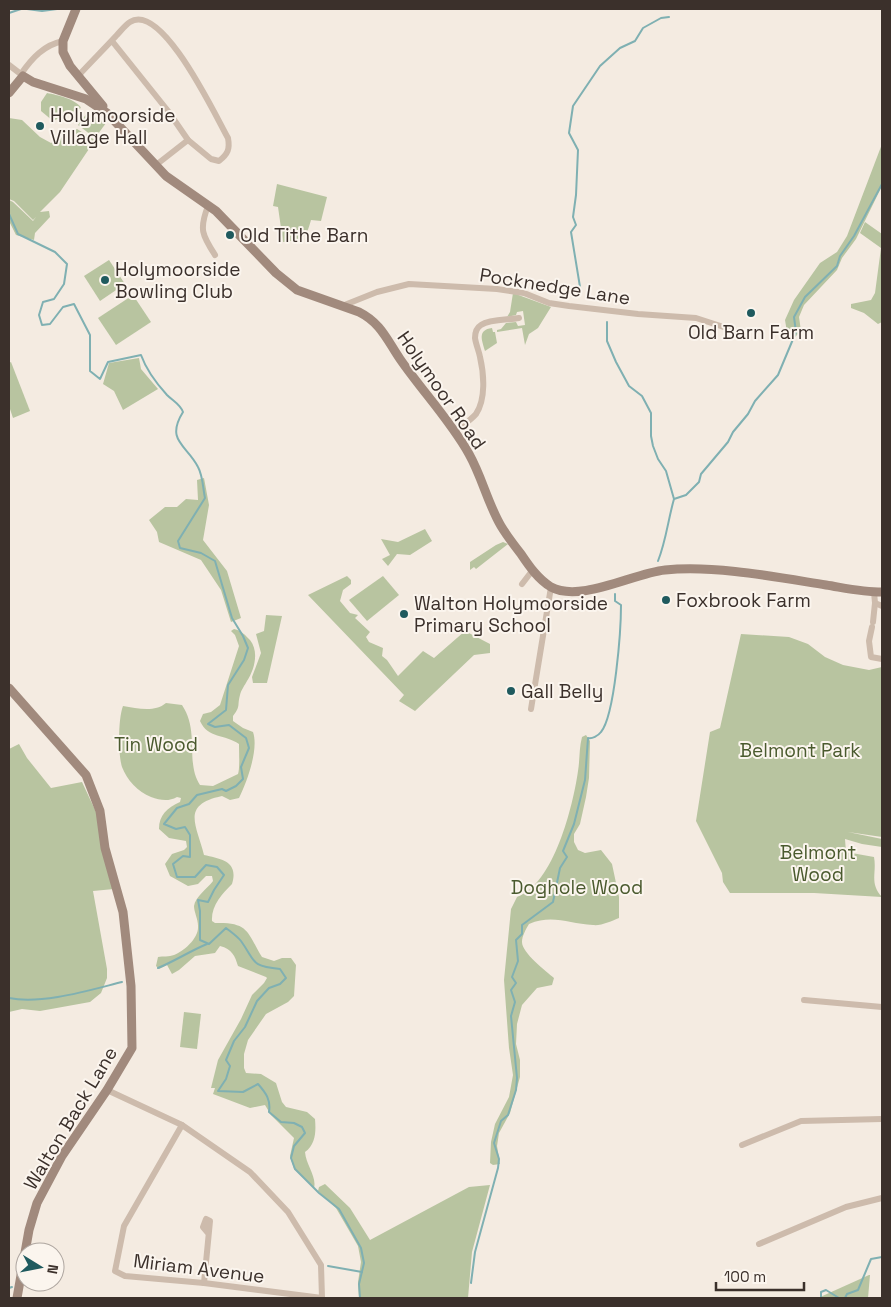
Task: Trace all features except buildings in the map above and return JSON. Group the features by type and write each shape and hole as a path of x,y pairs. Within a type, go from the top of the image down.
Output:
{"street":[{"path":"76,9 63,41 63,52 70,66 108,113"},
{"path":"79,75 130,21 139,20 154,25 181,55 228,138 230,148 226,156 219,161 211,159 188,140 168,111 112,41"},
{"path":"9,93 29,62 45,48 63,41"},
{"path":"9,64 22,75"},
{"name":"Holymoor Road","path":"22,75 33,82 86,99 108,113 166,176 216,211 276,273 297,290 359,312 378,325 400,360 455,431 470,455 501,526 532,571 551,587"},
{"path":"156,165 188,140"},
{"path":"208,206 203,218 203,236 216,254"},
{"name":"Pocknedge Lane","path":"341,306 377,292 410,284 497,289 524,293 549,303 569,306 696,318 736,331"},
{"path":"455,431 476,413 481,401 483,386 481,359 475,341 476,331 480,325 488,322 519,318"},
{"path":"530,709 551,587 576,591 598,589 650,572 681,569 715,570 878,592 869,641 870,657 882,659"},
{"path":"522,584 532,571"},
{"path":"875,603 882,606"},
{"name":"Walton Back Lane","path":"9,688 86,775 100,811 105,848 123,912 132,986 132,1048 107,1090 62,1156 37,1203 29,1230 17,1298"},
{"path":"804,1000 882,1007"},
{"path":"107,1090 182,1124 250,1172 288,1212 321,1265 322,1298"},
{"path":"742,1145 801,1121 882,1119"},
{"name":"Miriam Avenue","path":"182,1124 124,1226 115,1271 125,1276 204,1283 322,1298"},
{"path":"759,1244 846,1206 882,1198"},
{"path":"204,1283 208,1233"}],"green space":[{"path":"47,93 71,100 81,108 53,121 41,111 41,102"},
{"path":"87,113 106,123 95,138 78,125"},
{"path":"9,118 22,120 40,137 51,143 77,129 95,140 60,192 40,212 49,211 50,217 35,233 34,240 16,235 9,221 9,200 33,221 36,217 33,220 14,201 9,199"},
{"path":"882,144 882,186 856,239 842,258 837,270 804,305 799,317 801,331 791,341 785,320 794,300 820,263 837,252 847,236"},
{"path":"277,184 327,197 321,221 311,220 305,235 299,239 283,242 278,207 273,206"},
{"path":"865,222 882,234 882,322 878,324 864,313 851,308 851,304 871,300 875,293 881,248 860,233"},
{"name":"Holymoorside Bowling Club","path":"109,260 125,284 100,301 84,276"},
{"path":"513,293 551,307 538,328 529,334 525,345 522,328 497,332 506,323 516,322 518,326 525,325 523,311 507,317 510,312"},
{"path":"133,295 151,322 116,345 98,318"},
{"path":"492,328 493,332 495,332 497,343 485,351 482,333"},
{"path":"139,358 141,369 158,389 123,410 114,391 103,384 109,363"},
{"path":"11,362 30,411 13,418 9,406 9,363"},
{"path":"204,478 209,505 203,540 227,571 241,618 231,622 221,590 201,560 159,542 157,532 149,520 165,507 177,507 186,499 198,500 197,480"},
{"path":"425,529 432,541 410,555 397,554 388,566 382,559 390,555 381,539 398,542"},
{"path":"503,542 508,544 476,569 474,567 470,570 470,562"},
{"path":"347,576 351,580 351,584 343,590 340,601 350,613 358,615 355,618 370,632 366,637 369,642 383,648 382,656 398,676 423,651 434,658 465,631 490,644 490,653 474,655 415,711 399,701 404,695 308,595"},
{"path":"383,576 399,595 367,621 349,600"},
{"path":"266,615 282,616 267,683 253,683 252,677 261,653 256,634 264,631"},
{"name":"Tin Wood","path":"234,629 247,636 253,644 255,655 252,671 241,691 238,708 233,716 233,721 253,732 253,756 249,775 239,798 230,800 222,796 200,805 196,811 196,826 204,855 227,862 233,870 232,884 215,905 212,921 215,923 235,924 246,930 262,957 274,961 282,958 291,958 296,965 294,996 288,1002 266,1014 248,1040 244,1054 244,1068 246,1073 261,1074 276,1083 282,1102 286,1107 307,1112 315,1119 313,1141 305,1152 315,1184 314,1188 294,1169 290,1156 294,1138 271,1115 265,1105 250,1108 213,1094 215,1088 211,1088 218,1060 252,995 267,978 238,966 232,953 220,946 215,953 195,956 172,974 167,965 159,969 156,966 158,957 178,953 196,935 198,926 194,906 199,896 213,881 212,876 206,876 198,884 188,886 170,876 165,864 172,854 187,847 186,841 169,838 159,829 159,824 165,812 180,802 181,798 164,800 146,795 130,781 124,772 121,761 119,728 123,706 151,709 166,703 182,705 187,715 192,736 193,767 200,785 213,786 238,774 239,744 212,734 203,727 200,721 203,714 211,712 220,705 239,646 235,635 231,631"},
{"name":"Belmont Park","path":"741,634 789,637 808,644 825,657 843,665 869,670 882,667 882,837 848,832 882,839 882,847 845,839 846,852 874,857 876,887 882,897 814,893 730,893 723,882 722,873 696,821 710,732 720,728"},
{"name":"Doghole Wood","path":"586,735 590,741 589,778 580,824 574,834 574,842 578,850 585,853 601,850 612,864 619,897 619,918 596,925 561,920 538,921 529,924 525,930 522,942 526,951 554,978 552,985 537,988 522,1005 517,1024 516,1044 520,1060 520,1077 510,1113 499,1133 497,1146 500,1164 493,1165 490,1163 491,1142 495,1124 509,1097 513,1075 504,980 511,909 517,897 530,889 541,877 560,842 572,804 579,767 580,745 582,737"},
{"path":"19,744 27,758 51,788 82,782 96,812 114,889 93,891 107,969 107,978 101,993 90,1002 40,1011 22,1009 9,1012 9,749"},
{"path":"184,1012 201,1014 197,1049 180,1047"},
{"path":"325,1184 350,1208 370,1240 469,1187 490,1185 472,1252 468,1298 359,1298 358,1282 361,1262 358,1246 336,1208 318,1191 319,1187"},
{"path":"869,1275 868,1298 818,1298"}],"waterway":[{"path":"9,13 21,9"},
{"path":"27,9 42,11 57,9"},
{"path":"581,293 571,232 576,225 573,217 578,150 569,133 573,106 600,66 620,48 635,41 643,28 661,18 669,17"},
{"path":"658,561 674,499 686,495 699,482 701,474 728,442 755,401 778,375 796,332 794,317 805,297 837,266 840,256 854,236 882,184"},
{"path":"9,214 18,234 55,252 67,264 64,284 54,299 43,302 39,315 42,325 50,324 63,307 74,304 90,335 90,371 100,379 108,362 141,355 156,381 183,412 178,422 177,436 200,471 205,498 178,541 180,548 201,553 215,561 232,618 248,648 244,660 228,685 226,710 208,724 215,727 229,725 246,738 249,748 241,767 243,779 236,786 226,791 222,789 197,795 189,804 177,808 164,824 176,829 185,827 190,835 190,857 183,856 173,864 177,877 195,877 206,865 217,867 224,875 208,902 198,900 200,940 209,944 226,928 241,941 255,962 263,966 280,969 286,978 280,984 269,988 257,1001 245,1027 234,1041 226,1060 230,1066 226,1079 218,1091 243,1092 258,1084 267,1097 269,1112 281,1122 294,1123 302,1127 305,1133 294,1146 291,1158 295,1169 319,1193 339,1209 361,1248 364,1263 359,1284 360,1298"},
{"path":"607,322 607,341 616,362 629,386 642,396 651,413 653,446 658,459 666,471 674,499"},
{"path":"471,1283 475,1252 498,1168 499,1159 494,1143 501,1121 508,1115 516,1090 517,1078 511,1016 515,1002 511,990 516,983 512,977 518,961 516,940 522,934 522,925 553,902 560,868 567,857 563,851 574,824 585,780 588,738 598,735 606,723 616,671 621,617 621,605 615,601 615,594"},
{"path":"158,968 207,944"},
{"path":"9,998 36,1000 122,982"},
{"path":"845,1298 847,1294 858,1290 871,1259 882,1257"},
{"path":"328,1266 362,1272"},
{"path":"821,1298 821,1292 826,1290 839,1298"}],"place":[{"name":"Holymoorside Village Hall","path":"40,126"},
{"name":"Old Tithe Barn","path":"230,235"},
{"name":"Holymoorside Bowling Club","path":"105,280"},
{"name":"Old Barn Farm","path":"751,313"},
{"name":"Foxbrook Farm","path":"666,600"},
{"name":"Walton Holymoorside Primary School","path":"404,614"},
{"name":"Gall Belly","path":"511,691"}],"park label":[{"name":"Belmont Wood","path":"818,863"}]}
